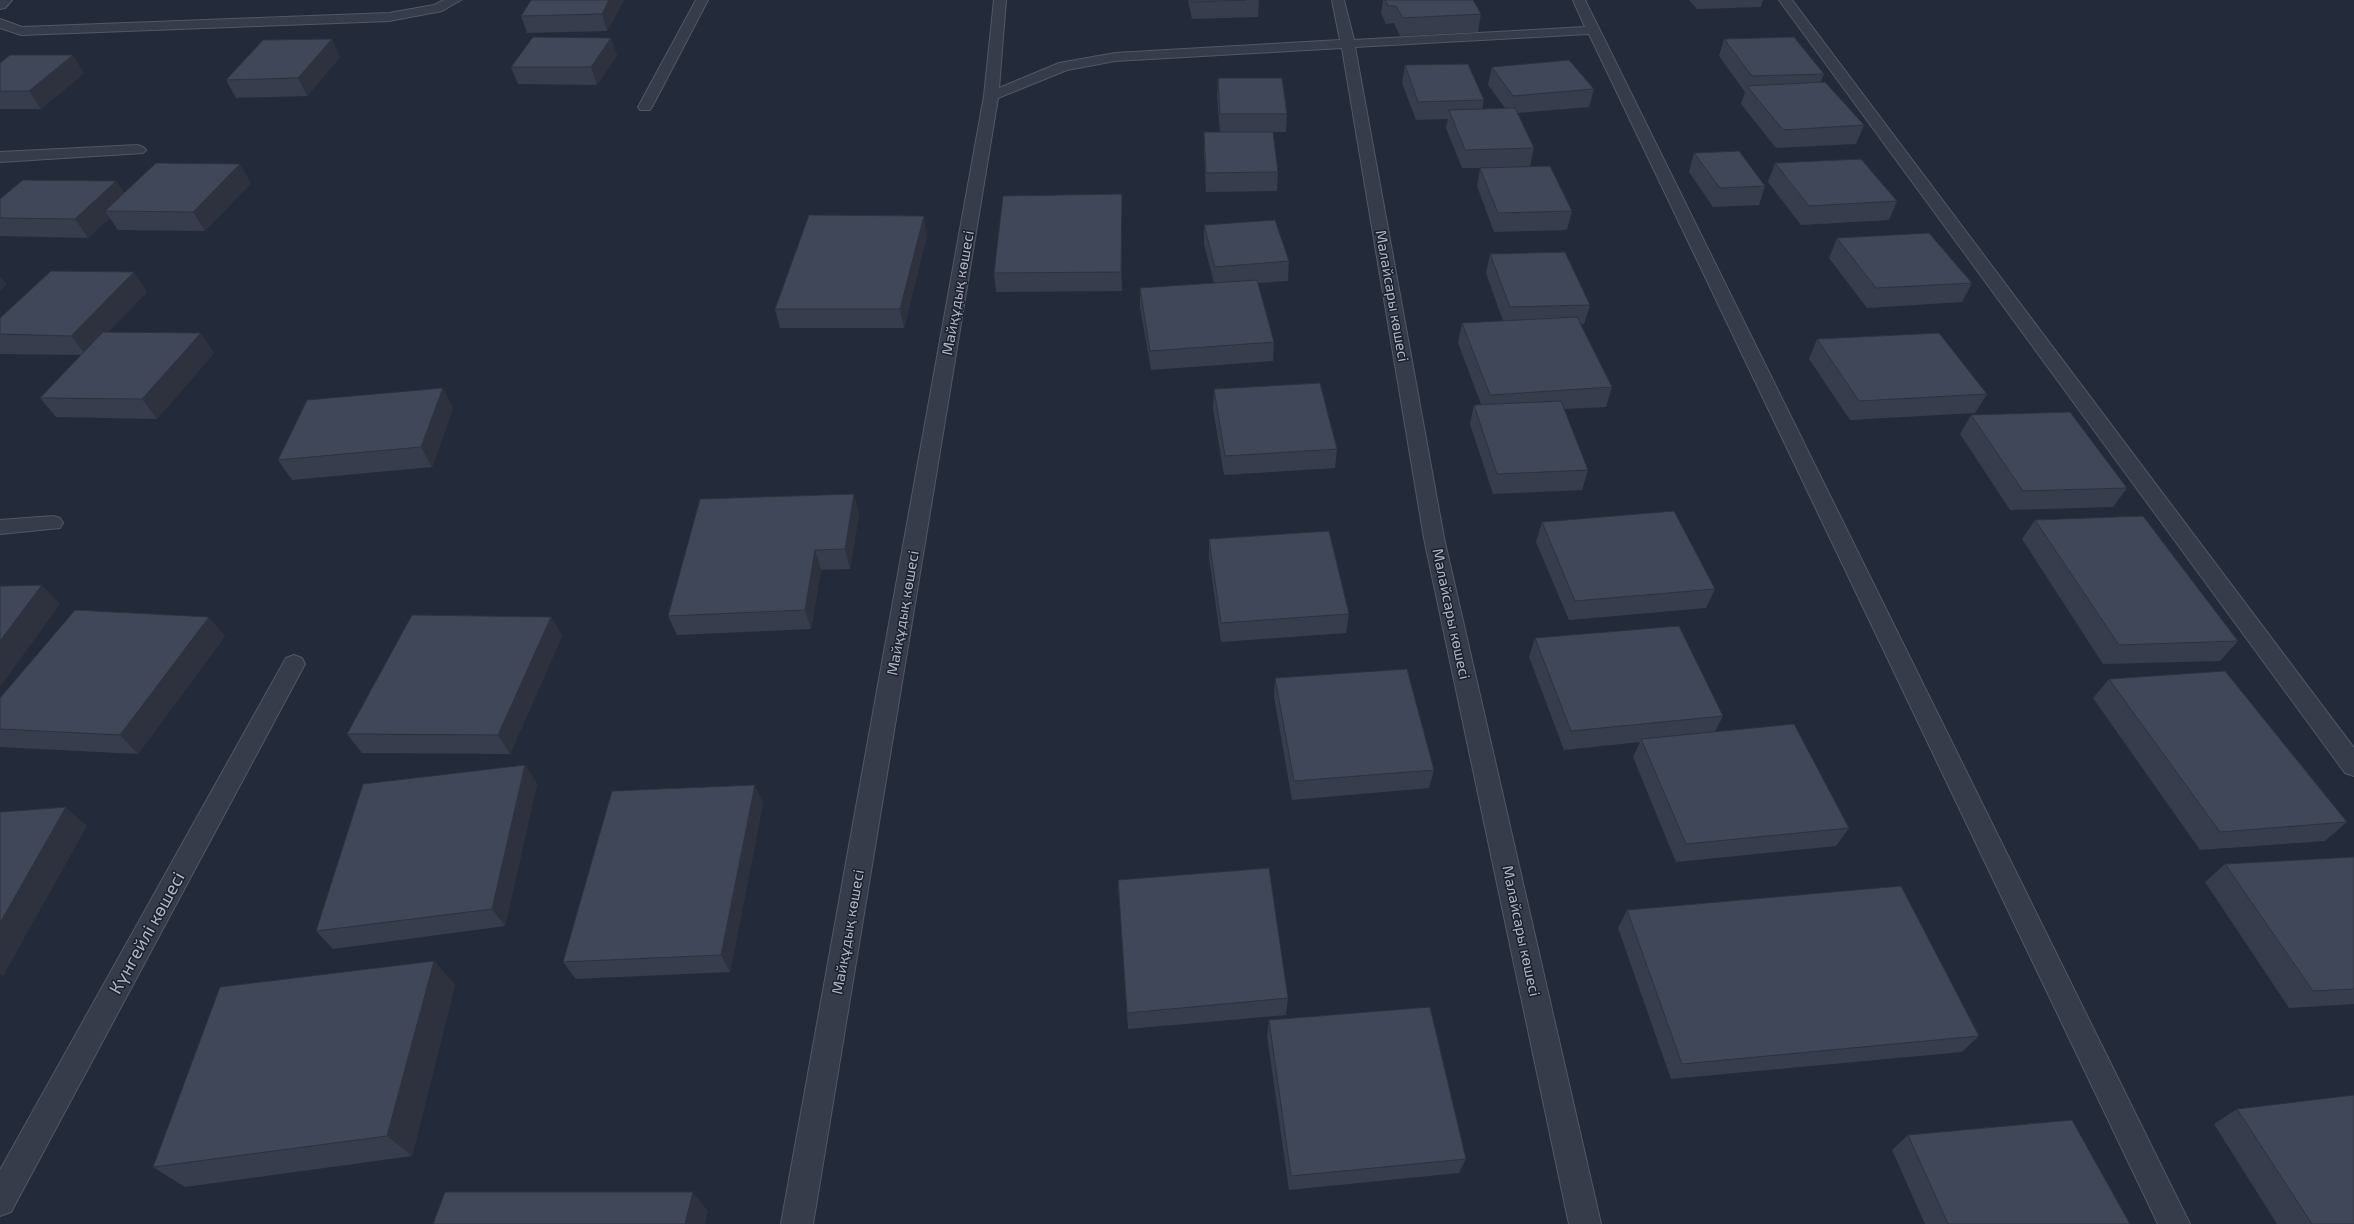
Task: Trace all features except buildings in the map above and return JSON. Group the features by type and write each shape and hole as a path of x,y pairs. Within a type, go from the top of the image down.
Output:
{"street":[{"path":"0,5 6,0"},
{"path":"0,24 21,31 389,17 437,8 455,0"},
{"path":"645,107 702,0"},
{"name":"Майқұдық көшесі","path":"797,1224 991,96 1000,0"},
{"name":"Малайсары көшесі","path":"1338,0 1348,44 1434,538 1585,1224"},
{"path":"1579,0 2174,1224"},
{"path":"1785,0 2354,766"},
{"path":"991,96 1064,66 1115,57 1594,30"},
{"path":"0,157 138,150"},
{"path":"0,527 53,523"},
{"name":"Күнгейлі көшесі","path":"0,1201 294,664"}]}
